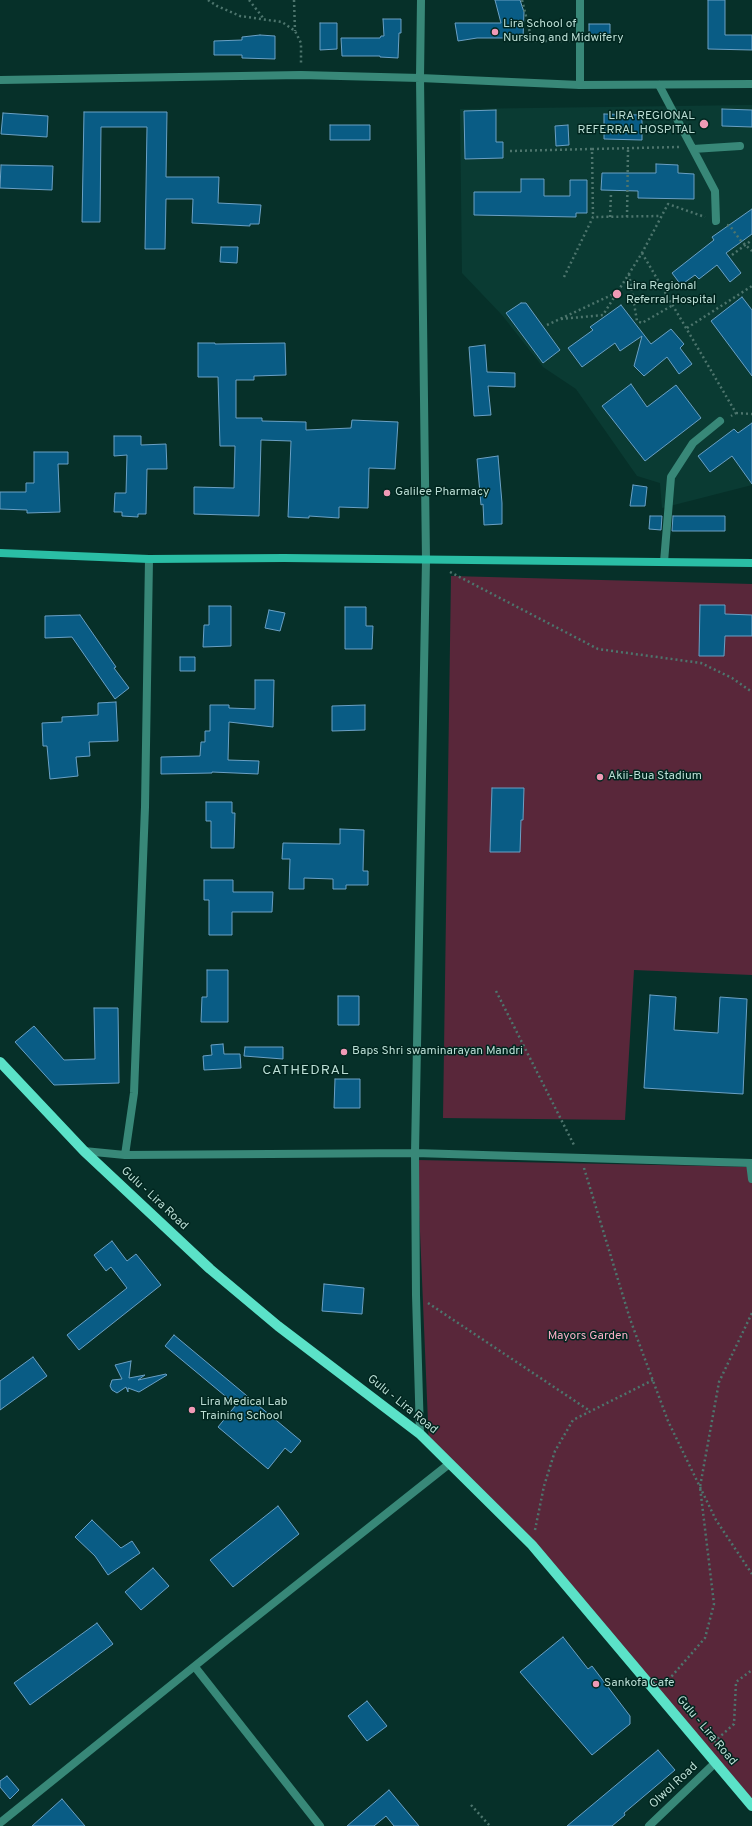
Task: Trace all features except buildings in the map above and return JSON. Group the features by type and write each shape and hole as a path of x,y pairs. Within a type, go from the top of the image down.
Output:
{"main road":[{"path":"0,554 149,559 284,558 752,563"},
{"name":"Gulu - Lira Road","path":"0,1062 84,1151 210,1269 278,1326 420,1434 532,1544 752,1806"}],"street":[{"path":"420,1434 414,1153 426,560 420,78 421,0"},
{"path":"580,0 580,85"},
{"path":"0,80 301,75 420,78 580,85 752,84"},
{"path":"659,85 715,191 716,221"},
{"path":"692,148 740,146"},
{"path":"664,562 671,477 693,443 720,422"},
{"path":"125,1155 134,1093 145,807 149,559"},
{"path":"84,1151 125,1155 414,1153 751,1162 752,1179"},
{"path":"0,1823 449,1464"},
{"path":"195,1667 320,1826"},
{"name":"Olwol Road","path":"649,1826 715,1763"}],"path":[{"path":"208,0 217,6 240,16 282,22 295,31"},
{"path":"250,0 265,19"},
{"path":"294,0 295,31 301,43 301,75"},
{"path":"522,0 532,41 580,41"},
{"path":"510,151 692,148"},
{"path":"564,277 593,217 592,149"},
{"path":"627,217 628,150"},
{"path":"610,217 611,194"},
{"path":"561,319 603,315 642,253 668,204 730,226 741,241 752,251"},
{"path":"593,217 661,216"},
{"path":"732,255 752,240"},
{"path":"642,253 736,413"},
{"path":"629,273 637,321 642,323 673,304"},
{"path":"687,328 752,286"},
{"path":"547,325 618,292"},
{"path":"720,422 736,413 752,414"},
{"path":"447,571 598,649 701,663 732,678 752,692"},
{"path":"496,991 581,1158 630,1319 668,1421 716,1520 752,1574"},
{"path":"416,1295 591,1411"},
{"path":"657,1694 704,1638 714,1604 700,1487 719,1382 752,1313"},
{"path":"532,1544 544,1486 555,1451 573,1420 653,1380"},
{"path":"704,1750 734,1724 736,1682 752,1670"},
{"path":"471,1805 490,1826"}],"shaded area":[{"name":"Lira Regional Referral Hospital","path":"752,105 752,485 662,508 660,483 637,476 576,389 543,367 502,315 462,273 460,109"}],"green space":[{"name":"Akii-Bua Stadium","path":"451,576 752,584 752,975 634,970 625,1120 443,1118"},
{"name":"Mayors Garden","path":"417,1160 752,1167 752,1804 532,1545 429,1446"}],"place":[{"name":"Lira School of Nursing and Midwifery","path":"495,32"},
{"name":"LIRA REGIONAL REFERRAL HOSPITAL","path":"704,124"},
{"name":"Lira Regional Referral Hospital","path":"617,294"},
{"name":"Galilee Pharmacy","path":"387,493"},
{"name":"Akii-Bua Stadium","path":"600,777"},
{"name":"Baps Shri swaminarayan Mandri","path":"344,1052"},
{"name":"Lira Medical Lab Training School","path":"192,1410"},
{"name":"Sankofa Cafe","path":"596,1684"}],"district":[{"name":"CATHEDRAL","path":"306,1071"}]}
